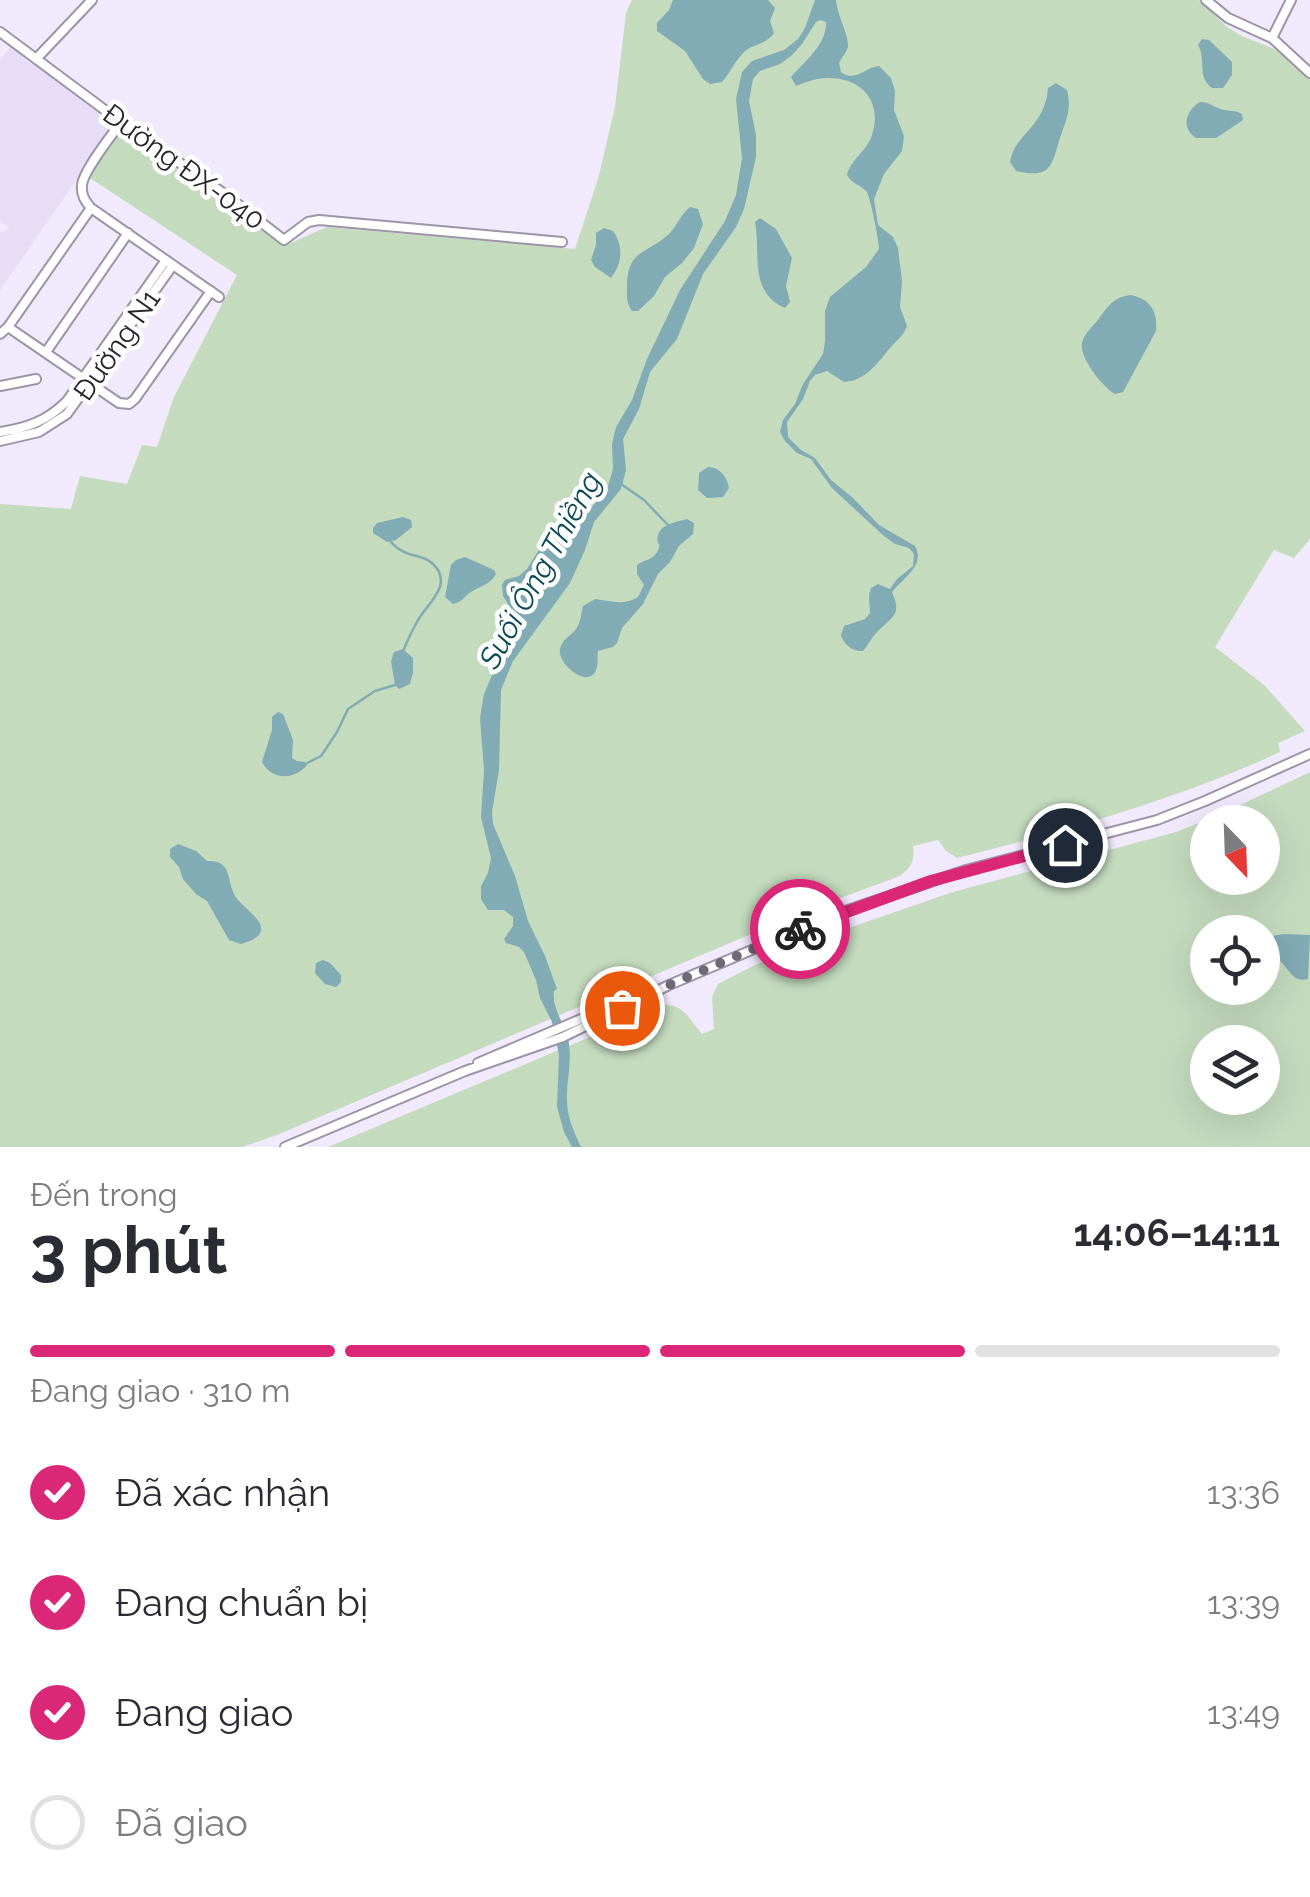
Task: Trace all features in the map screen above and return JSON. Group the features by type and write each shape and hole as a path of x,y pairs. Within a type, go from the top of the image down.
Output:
{"street":[{"path":"36,59 92,0"},
{"path":"1206,0 1228,18 1272,38 1310,73"},
{"path":"1272,38 1291,0"},
{"name":"Đường ĐX-040","path":"0,32 284,240 308,222 319,220 562,242"},
{"path":"121,122 82,180 82,194 91,208 220,297"},
{"path":"0,334 91,208"},
{"path":"46,352 128,234"},
{"name":"Đường N1","path":"0,432 49,417 66,401 86,380 170,262"},
{"path":"8,327 118,402 129,404 211,291"},
{"path":"0,386 36,379"},
{"name":"Đường N1","path":"0,441 54,424 73,408 86,380"},
{"path":"284,1147 466,1070 571,1034 669,985 812,924 966,870 1180,812 1310,754"},
{"path":"466,1070 566,1024 669,985"}],"shaded area":[{"path":"632,0 1199,0 1227,27 1277,50 1310,80 1310,539 1294,558 1274,550 1215,647 1264,685 1305,731 1278,743 1280,752 1241,769 1081,825 957,858 938,840 913,846 911,864 897,877 803,912 242,1147 0,1147 0,504 71,509 80,476 127,484 142,445 157,447 174,397 237,275 87,176 119,129 284,246 327,227 575,249 598,179 615,107 626,13"},
{"path":"11,46 114,126 0,290 0,233 10,228 0,221 0,60"},
{"path":"1310,772 1310,1147 328,1147 666,1005 683,1011 702,1034 714,1029 712,997 718,984 755,965 953,892 1190,826 1190,895 1280,895 1280,805 1240,805"}],"water":[{"path":"673,0 768,0 775,8 770,21 774,33 744,52 722,82 710,84 685,51 657,31 657,23"},
{"name":"Suối Ông Thiềng","path":"815,0 836,0 848,42 839,63 841,72 851,76 879,66 891,78 895,91 894,110 904,136 902,151 884,174 874,199 878,225 893,237 898,248 900,307 907,326 859,378 844,382 827,371 815,375 787,422 788,437 815,458 831,480 879,525 915,546 918,559 912,571 892,592 896,605 893,617 863,651 849,647 841,635 844,626 865,619 870,613 871,588 878,584 890,589 913,566 914,554 884,536 780,432 783,420 823,354 825,311 830,297 866,267 879,249 868,194 847,175 872,135 872,102 850,82 823,78 796,86 791,77 823,38 826,22 820,20 791,56 760,71 753,79 749,101 756,157 744,209 703,274 677,339 650,372 639,409 623,439 626,470 621,489 594,522 570,583 513,661 501,690 493,824 557,989 555,1004 570,1051 568,1113 581,1147 572,1147 557,1107 559,1055 552,1022 524,952 504,939 513,926 513,917 504,910 488,910 481,899 481,886 491,858 481,817 484,770 480,718 484,694 513,626 512,610 503,596 502,585 527,569 540,548 569,537 608,486 616,427 632,400 680,290 725,221 736,195 742,158 736,99 742,72 752,61 784,50 798,39"},
{"path":"1202,39 1209,40 1232,62 1232,75 1223,88 1212,88 1204,78 1198,45"},
{"path":"1056,83 1067,90 1069,109 1052,163 1037,173 1016,171 1010,162 1013,152 1036,122 1048,88"},
{"path":"1200,102 1239,112 1243,120 1216,138 1196,138 1188,129 1187,120"},
{"path":"690,207 698,209 703,224 694,248 665,277 654,296 638,311 632,311 627,297 630,266 670,233"},
{"path":"760,218 776,229 792,258 786,286 790,302 785,308 773,301 761,282 755,222"},
{"path":"604,228 613,231 620,249 618,267 611,278 591,260 596,233"},
{"path":"1131,295 1151,307 1156,331 1123,392 1115,394 1093,372 1082,343 1109,305"},
{"path":"708,467 727,480 729,488 723,497 707,498 698,490 699,473"},
{"path":"403,517 411,520 412,527 396,540 387,542 373,533 377,523"},
{"path":"687,519 694,523 693,534 658,574 643,604 622,628 617,643 598,651 594,674 582,677 575,673 564,662 560,649 578,626 583,606 595,599 622,602 638,597 644,585 637,565 655,555 663,528"},
{"path":"465,557 496,574 453,604 445,597 451,565"},
{"path":"403,649 413,658 413,673 410,684 399,689 391,661 394,652"},
{"path":"278,712 283,714 293,740 292,758 307,765 290,776 272,773 262,762 272,717"},
{"path":"178,844 196,851 207,861 222,864 234,894 259,923 260,934 241,944 229,940 207,901 183,879 170,857 170,849"},
{"path":"1280,935 1310,935 1308,979 1294,976 1280,961"},
{"path":"323,960 341,975 336,987 325,984 315,973 316,963"}],"waterway":[{"name":"Suối Ông Thiềng","path":"621,484 644,500 668,525"},
{"path":"391,542 428,560 441,579 437,593 404,649"},
{"path":"307,763 321,756 348,709 375,691 395,685"}],"way so far":[{"path":"622,1008 800,929"}],"route":[{"path":"800,929 931,881 1065,845"}]}
